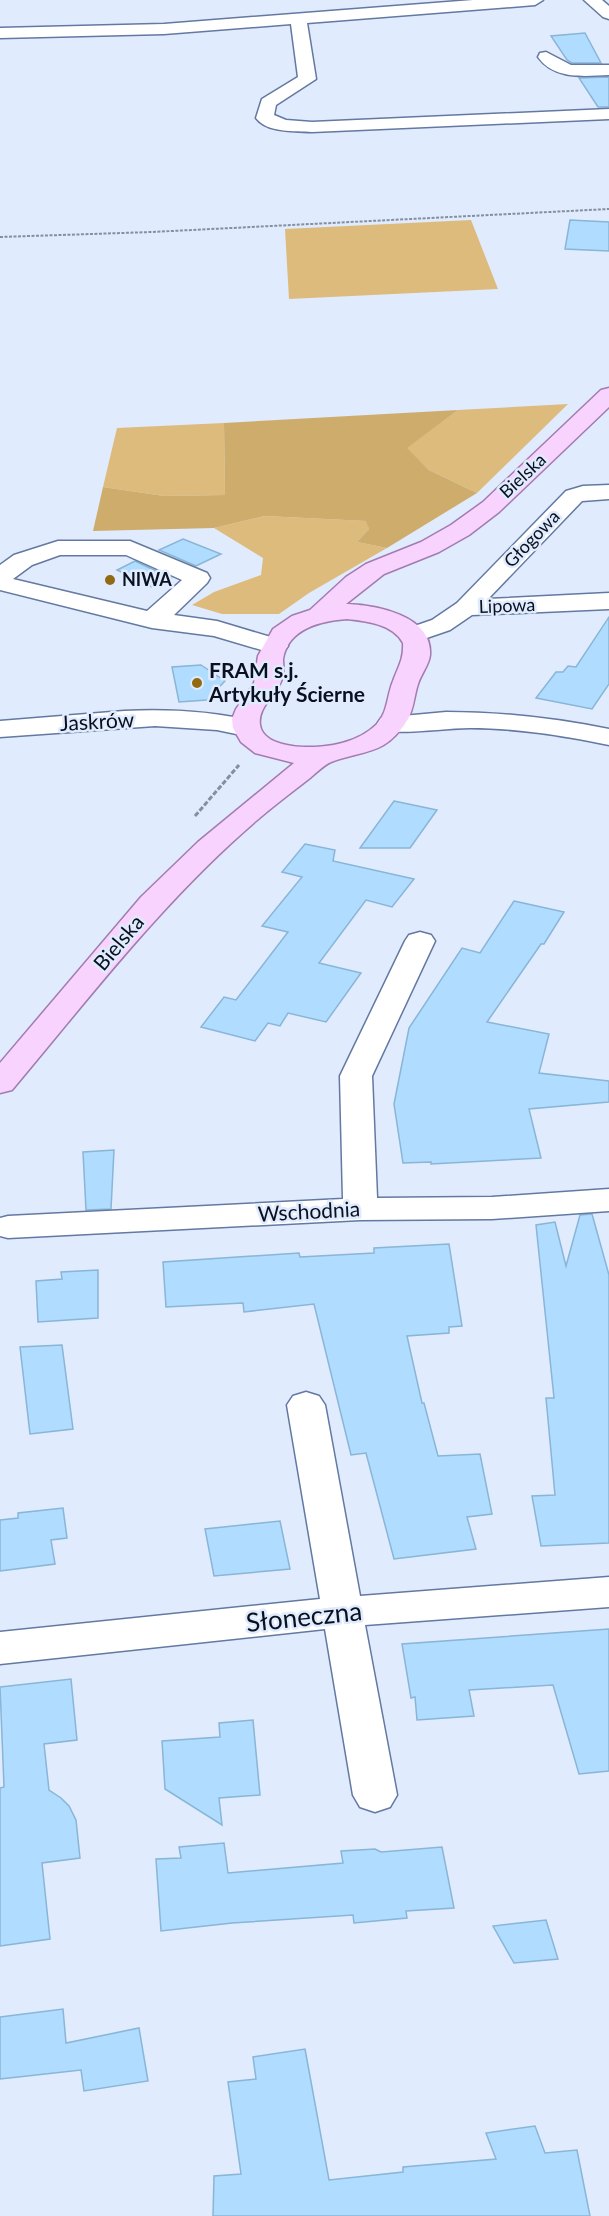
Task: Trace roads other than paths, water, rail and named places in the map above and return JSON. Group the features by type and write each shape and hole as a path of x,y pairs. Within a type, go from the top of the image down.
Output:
{"main road":[{"name":"Bielska","path":"320,613 355,582 375,569 430,547 460,530 490,507 609,395"},
{"name":"Bielska","path":"387,599 430,547"},
{"path":"248,813 260,761 252,726 269,679 270,657 283,637 320,613 347,611 387,599 412,635 417,652 402,692 398,710 391,724 375,738 356,747 321,756 283,754 252,726"},
{"name":"Bielska","path":"0,1083 152,903 208,848 248,813 321,756"}],"street":[{"path":"0,33 165,29 535,0"},
{"path":"592,0 609,14"},
{"path":"298,18 307,79 268,103 266,118 275,124 312,127 609,114"},
{"path":"546,57 564,70 609,70"},
{"name":"Głogowa","path":"466,608 574,496 583,493 609,492"},
{"path":"0,577 23,560 58,548 130,548 198,578 152,620"},
{"path":"0,583 152,620 283,637"},
{"name":"Lipowa","path":"412,635 441,625 466,608 609,600"},
{"path":"402,692 495,721"},
{"name":"Jaskrów","path":"0,729 115,720 194,718 252,726"},
{"path":"391,724 457,720 495,721 602,733"},
{"path":"360,1209 356,1076 420,941"},
{"name":"Wschodnia","path":"8,1227 360,1209 492,1208 609,1200"},
{"path":"306,1405 375,1795"},
{"name":"Słoneczna","path":"0,1648 344,1612 609,1592"}],"place":[{"name":"NIWA","path":"110,580"},
{"name":"FRAM s.j. Artykuły Ścierne","path":"197,683"}]}
